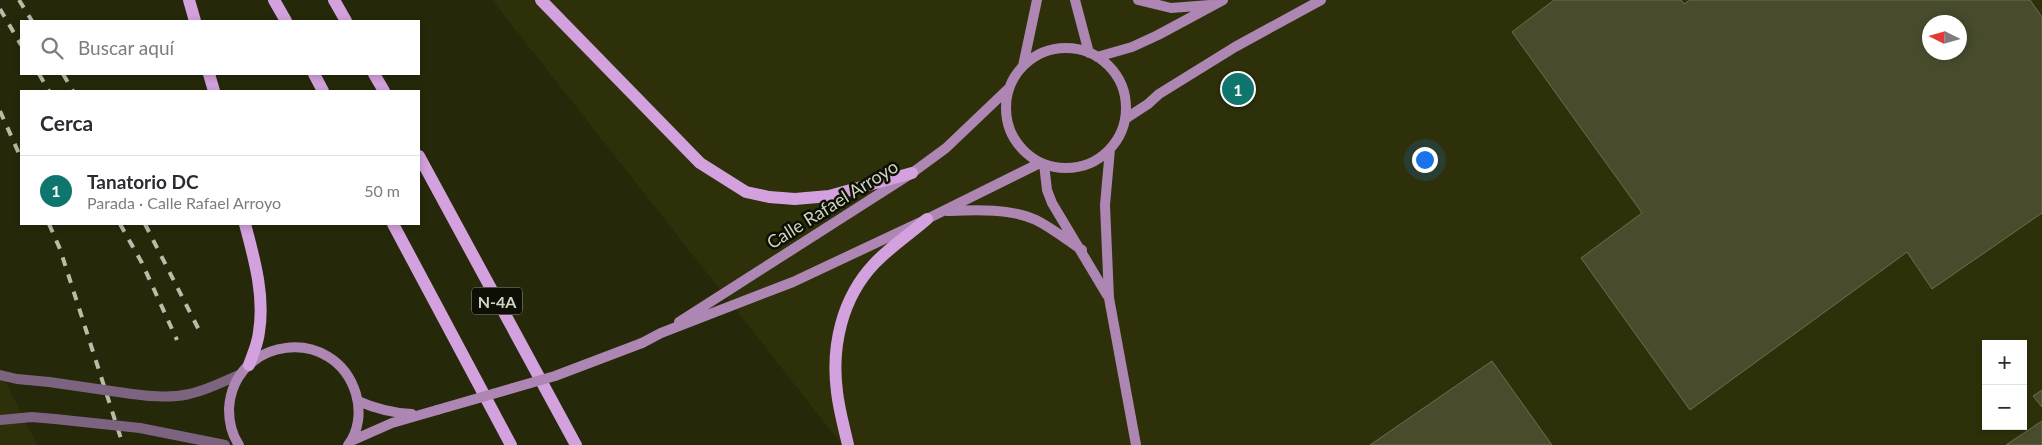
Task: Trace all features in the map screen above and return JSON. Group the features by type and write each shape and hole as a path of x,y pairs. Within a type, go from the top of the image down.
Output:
{"main road":[{"path":"189,0 195,20"},
{"path":"274,0 285,20"},
{"path":"334,0 345,20"},
{"path":"541,0 700,163 746,192 795,200 829,196 912,173"},
{"path":"209,75 214,90"},
{"path":"315,75 322,90"},
{"path":"375,75 383,90"},
{"name":"N-4A","path":"420,158 576,445"},
{"path":"848,445 837,393 835,365 836,339 845,311 858,285 874,264 928,219"},
{"path":"245,225 255,263 261,303 259,332 245,370"},
{"path":"394,225 511,445"}],"street":[{"path":"1023,66 1038,55 1050,50 1071,48 1093,55 1105,63 1117,77 1123,90 1125,119 1120,135 1110,149 1096,160 1073,169 1056,168 1042,164 1029,157 1018,146 1010,131 1006,112 1009,88 1023,66 1037,0"},
{"path":"1075,0 1093,55"},
{"path":"1138,0 1171,8 1219,3"},
{"path":"1125,119 1148,104 1159,94 1235,47 1321,0"},
{"path":"1093,55 1132,47 1219,3"},
{"name":"Calle Rafael Arroyo","path":"350,443 384,426 418,414 555,376 642,343 661,333 912,173 946,148 1009,88"},
{"path":"1110,149 1105,205 1109,298 1136,445"},
{"name":"Calle Rafael Arroyo","path":"661,333 793,282 1042,164"},
{"path":"1042,164 1047,190 1052,202 1109,298"},
{"path":"941,211 976,210 1024,216 1036,220 1082,250"},
{"path":"238,445 229,415 234,387 245,370 261,355 276,349 299,347 321,353 335,361 345,372 353,386 358,401 357,421 350,443"},
{"path":"0,375 155,398 184,397 204,391 245,370"},
{"name":"Calle Rafael Arroyo","path":"358,401 375,409 395,413 418,414"},
{"path":"0,420 32,417 55,418 140,428 225,445"}],"shaded area":[{"path":"492,0 2042,0 2042,445 842,445"},
{"path":"0,370 37,445 0,445"}],"building":[{"path":"1554,0 1681,0 1684,4 1690,0 2030,0 2042,17 2042,213 1932,289 1907,252 1690,410 1581,258 1642,213 1512,32"},
{"path":"1492,361 1552,445 1370,445"},
{"path":"2042,390 2042,407 2033,396"},
{"path":"2042,421 2042,445 2006,445"}],"railway":[{"path":"19,0 31,20"},
{"path":"0,9 20,43"},
{"path":"40,75 48,90"},
{"path":"64,75 72,90"},
{"path":"0,111 20,156"},
{"path":"49,225 60,249 123,445"},
{"path":"121,225 142,263 177,340"},
{"path":"146,225 199,330"}],"place":[{"name":"Tanatorio DC","path":"1238,89"}]}
